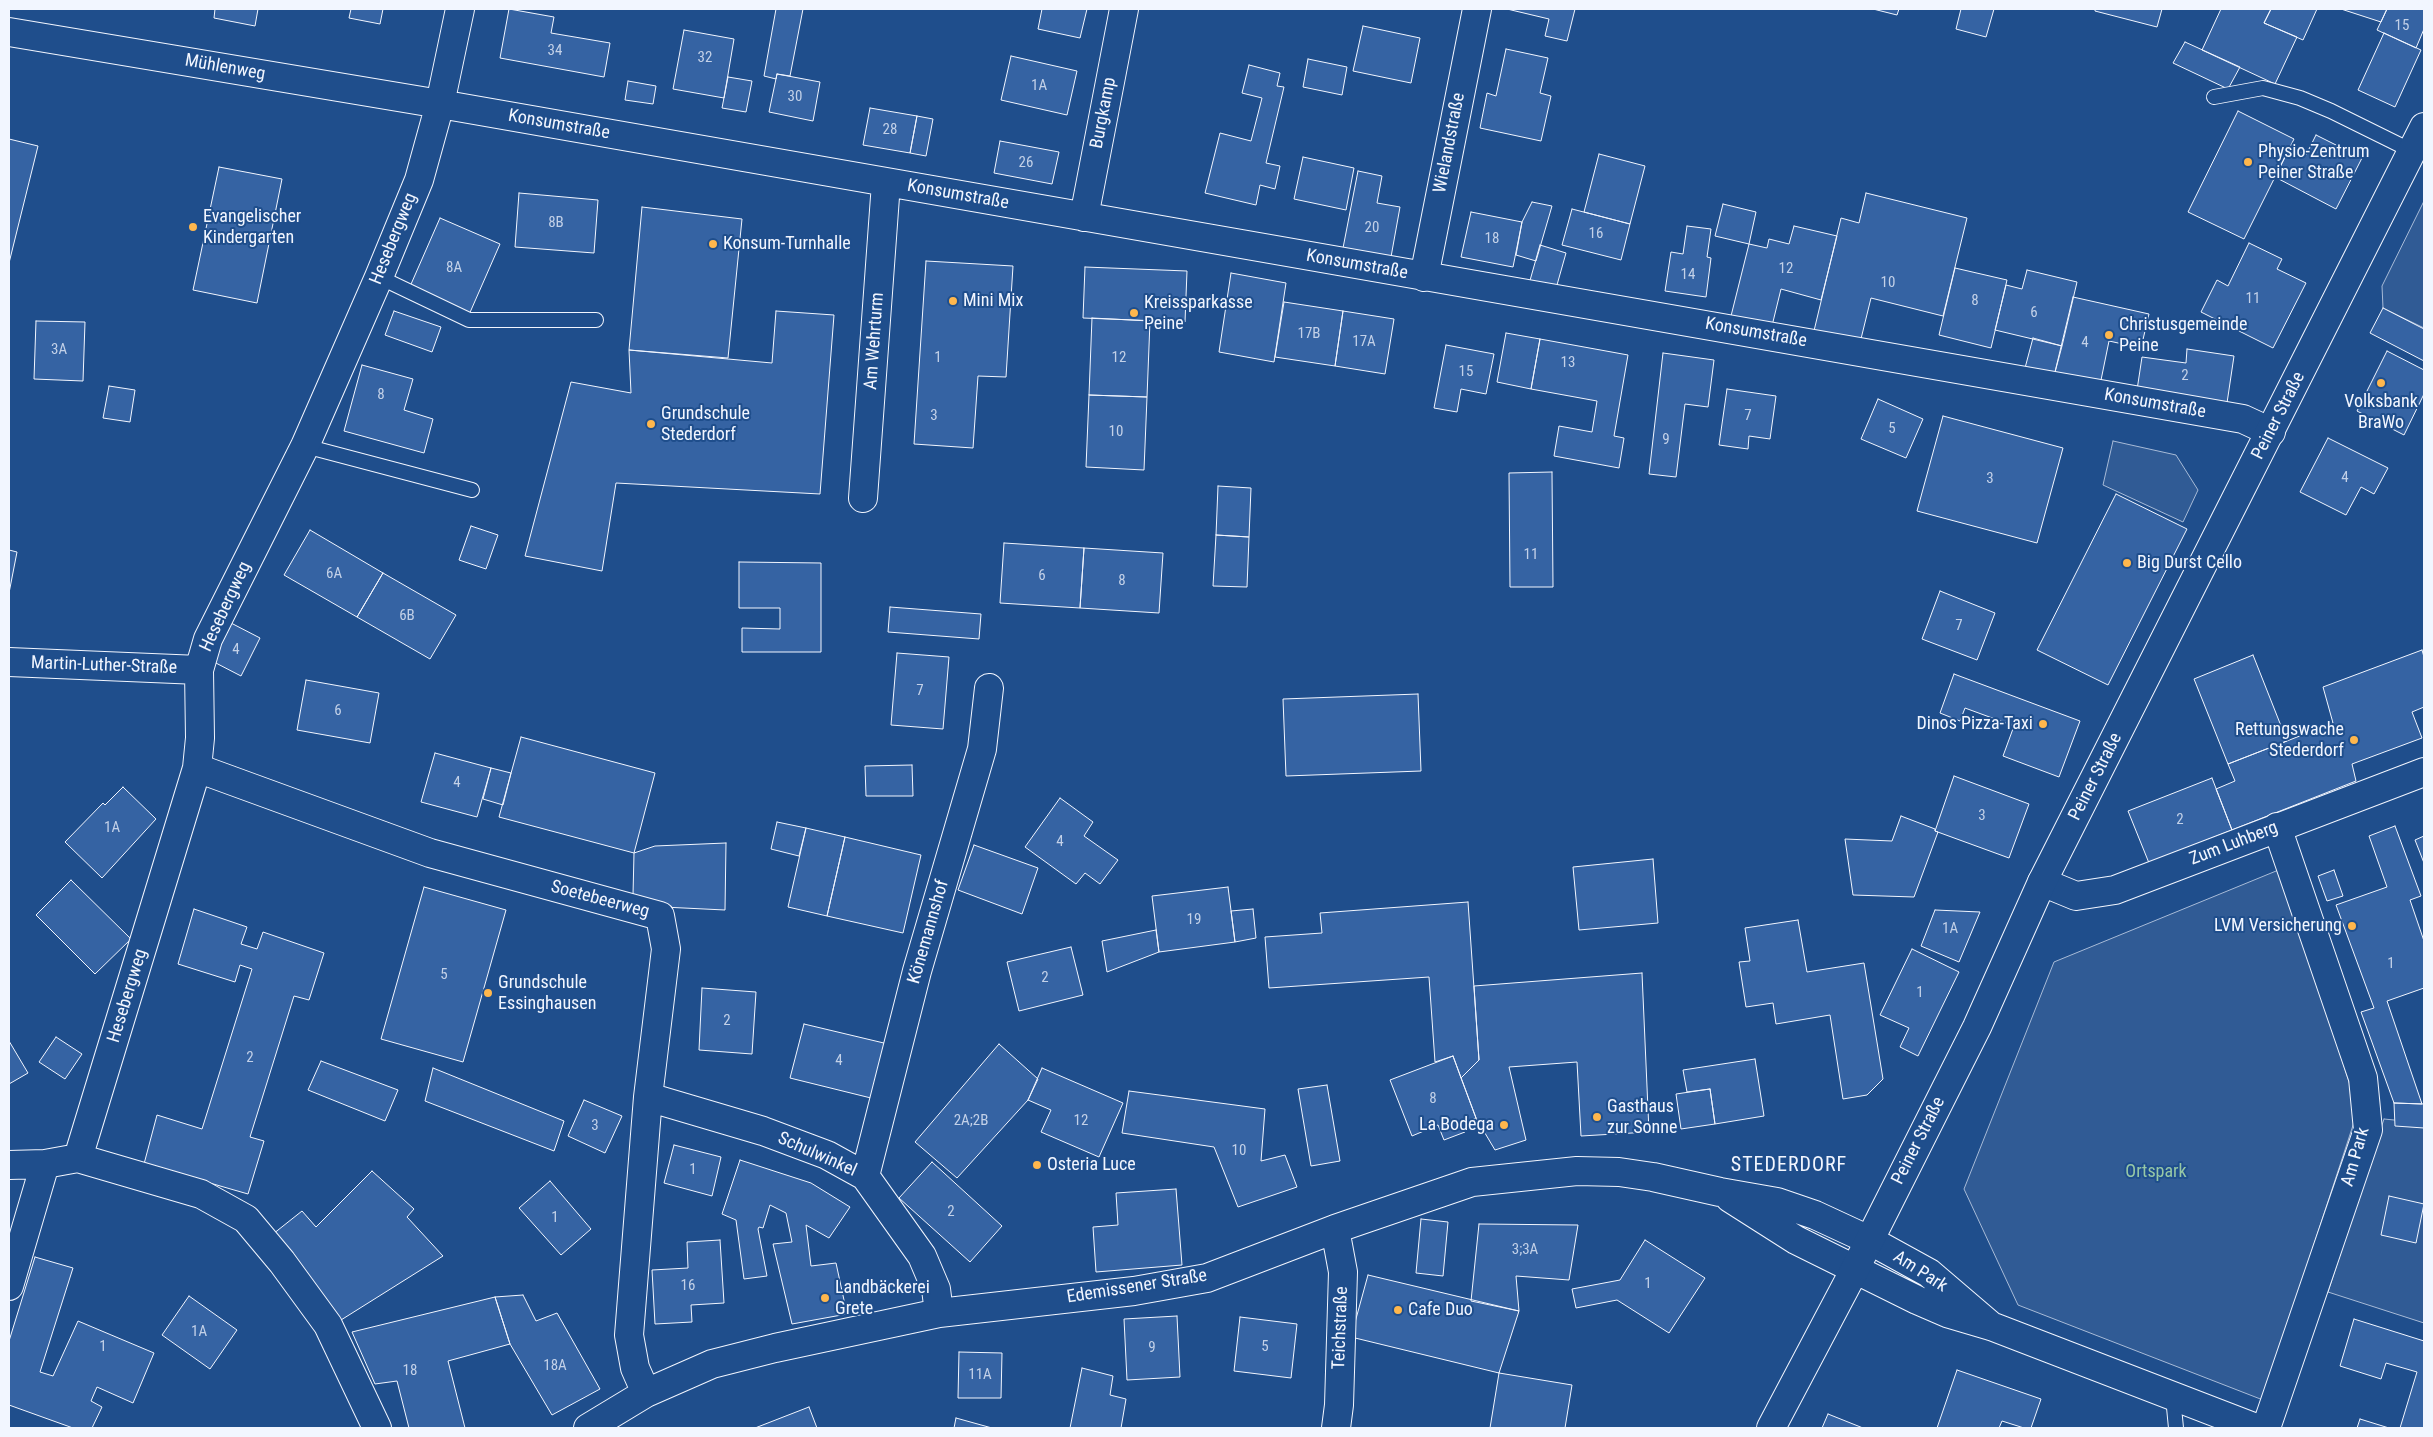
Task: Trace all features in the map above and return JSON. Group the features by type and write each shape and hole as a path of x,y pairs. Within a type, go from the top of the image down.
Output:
{"street":[{"name":"Hesebergweg","path":"78,1158 197,768 200,738 199,670 208,639 305,446 419,180 440,104 460,9"},
{"name":"Burgkamp","path":"1084,217 1124,9"},
{"name":"Wielandstraße","path":"1424,277 1477,9"},
{"name":"Mühlenweg","path":"9,32 440,104"},
{"name":"Konsumstraße","path":"440,104 2243,419 2271,432"},
{"name":"Peiner Straße","path":"1771,1428 1854,1271 1978,1026 2042,882 2424,127"},
{"name":"Am Wehrturm","path":"863,498 886,183"},
{"name":"Martin-Luther-Straße","path":"9,662 199,670"},
{"name":"Könemannshof","path":"865,1176 917,971 982,749 990,688"},
{"name":"Soetebeerweg","path":"197,768 430,853 660,916 666,949 648,1097 629,1335 635,1368 646,1393"},
{"name":"Zum Luhberg","path":"2042,882 2076,896 2114,890 2424,772"},
{"name":"Am Park","path":"2266,1428 2368,1130 2363,1078 2277,827"},
{"name":"Schulwinkel","path":"648,1097 763,1132 827,1155 865,1176 922,1256 936,1289 939,1313"},
{"path":"9,1165 46,1164 78,1158 201,1194 246,1219 282,1262 328,1325 377,1428"},
{"path":"9,1286 46,1164"},
{"name":"Edemissener Straße","path":"588,1428 646,1393 712,1364 775,1348 939,1313 1134,1292 1207,1278 1335,1229 1472,1182 1577,1171 1619,1172 1777,1202 1815,1215 1869,1240"},
{"name":"Edemissener Straße","path":"1720,1192 1796,1240 1854,1271"},
{"name":"Teichstraße","path":"1335,1229 1343,1272 1339,1405 1336,1428"},
{"name":"Am Park","path":"1869,1240 1929,1273 1991,1326"},
{"name":"Am Park","path":"1854,1271 1932,1307 1991,1326 2256,1428"}],"lane":[{"path":"2214,97 2263,88 2331,110 2412,151"},
{"path":"379,277 469,320 596,320"},
{"path":"305,446 472,490"},
{"path":"2173,1397 2176,1428"}],"shaded area":[{"path":"2424,201 2424,328 2383,308 2382,286"},
{"path":"2113,441 2176,455 2198,490 2183,522 2103,485"},
{"name":"Ortspark","path":"2281,869 2358,1110 2263,1400 2018,1305 1964,1189 2054,962"},
{"path":"2384,1119 2424,1123 2424,1323 2328,1292"}],"building":[{"path":"215,9 258,9 255,26 214,18"},
{"path":"351,9 383,9 380,24 349,18"},
{"path":"509,9 554,17 551,33 610,43 604,77 500,58"},
{"path":"776,9 803,9 790,76 777,74 776,79 764,76"},
{"path":"1042,9 1087,9 1080,38 1038,29"},
{"path":"1507,9 1575,9 1567,41 1545,36 1549,19"},
{"path":"1873,9 1899,9 1897,15"},
{"path":"1961,9 1994,9 1986,37 1956,29"},
{"path":"2095,9 2162,9 2157,27 2095,11"},
{"path":"2221,9 2271,9 2264,23 2297,37 2275,84 2202,50"},
{"path":"2271,9 2317,9 2303,40 2264,23"},
{"path":"2341,9 2387,9 2381,22"},
{"path":"2387,9 2424,9 2424,29 2416,48 2377,30"},
{"path":"1363,26 1420,38 1411,83 1353,71"},
{"path":"684,30 734,39 724,98 673,89"},
{"path":"2384,33 2421,50 2395,107 2358,90"},
{"path":"2185,42 2240,67 2228,89 2173,63"},
{"path":"1506,49 1548,58 1540,93 1551,96 1541,141 1480,128 1487,93 1496,96"},
{"path":"1011,56 1077,71 1067,115 1001,100"},
{"path":"1308,59 1347,67 1342,95 1303,87"},
{"path":"1249,65 1280,73 1277,86 1284,87 1266,163 1280,166 1275,189 1260,185 1256,205 1205,193 1220,133 1251,141 1262,98 1242,93"},
{"path":"777,74 820,82 813,121 769,112"},
{"path":"728,77 752,81 746,112 722,108"},
{"path":"628,81 656,86 653,104 625,100"},
{"path":"870,108 917,116 910,153 863,145"},
{"name":"Physio-Zentrum Peiner Straße","path":"2238,111 2294,139 2244,239 2188,212"},
{"path":"917,116 933,119 926,156 910,153"},
{"path":"2316,135 2362,158 2336,209 2275,177 2290,147 2306,155"},
{"path":"9,139 38,146 9,263"},
{"path":"1000,141 1059,152 1052,184 994,173"},
{"path":"1599,154 1645,166 1630,224 1584,212"},
{"path":"1303,157 1354,168 1346,210 1294,199"},
{"path":"219,167 282,179 257,303 193,290"},
{"path":"1358,171 1382,176 1377,203 1400,207 1391,257 1343,248"},
{"path":"519,193 598,200 594,253 515,247"},
{"path":"1866,193 1967,218 1943,316 1871,298 1859,347 1813,335 1841,218 1859,223"},
{"path":"1532,202 1552,206 1536,261 1516,255 1522,222"},
{"path":"1723,204 1756,212 1749,244 1715,236"},
{"path":"642,207 742,219 728,358 629,350"},
{"path":"1572,209 1630,224 1621,260 1562,245"},
{"path":"1471,212 1522,222 1513,267 1461,257"},
{"path":"440,218 500,244 468,317 408,291"},
{"path":"1687,226 1711,229 1707,257 1711,258 1706,297 1665,291 1671,252 1683,254"},
{"path":"1794,226 1837,236 1821,300 1781,289 1771,330 1730,320 1749,244 1767,248 1769,239 1789,244"},
{"path":"2249,243 2282,259 2277,269 2306,283 2273,348 2201,312 2217,280 2228,286"},
{"path":"1540,245 1566,253 1555,292 1529,284"},
{"path":"926,261 1013,266 1006,377 978,376 973,448 914,444"},
{"path":"1085,267 1187,271 1185,322 1083,318"},
{"path":"1955,268 2007,280 1991,348 1939,335"},
{"path":"2027,270 2077,282 2062,346 1995,330 2006,285 2022,289"},
{"path":"1231,273 1286,283 1274,362 1219,352"},
{"path":"2073,297 2149,314 2141,348 2109,341 2100,385 2054,376"},
{"path":"1284,302 1343,311 1335,366 1275,357"},
{"path":"2383,308 2424,329 2424,361 2370,333"},
{"path":"394,311 441,327 432,352 385,335"},
{"path":"776,311 834,315 820,494 616,483 602,571 525,556 571,382 631,393 629,350 772,363"},
{"path":"1343,311 1394,319 1385,374 1335,366"},
{"path":"1092,318 1150,321 1147,397 1089,395"},
{"path":"36,321 85,322 83,381 34,379"},
{"path":"1506,333 1540,339 1531,389 1497,382"},
{"path":"2033,338 2062,346 2054,376 2025,368"},
{"path":"1540,339 1628,355 1614,436 1624,438 1619,468 1554,456 1559,426 1592,432 1597,401 1531,389"},
{"path":"1446,345 1494,354 1486,394 1461,389 1457,412 1434,408"},
{"path":"2187,349 2234,356 2227,403 2137,390 2142,357 2186,363"},
{"path":"2387,351 2424,370 2424,394 2404,435 2357,411"},
{"path":"1663,353 1714,360 1708,407 1685,404 1676,477 1649,474"},
{"path":"362,365 413,379 404,410 433,419 424,453 344,431"},
{"path":"109,386 135,390 130,422 103,418"},
{"path":"1727,389 1776,396 1770,439 1749,436 1748,449 1719,445"},
{"path":"1089,395 1147,397 1144,470 1086,467"},
{"path":"1878,399 1923,419 1906,458 1861,439"},
{"path":"1943,416 2063,448 2037,543 1917,511"},
{"path":"2328,438 2388,468 2374,494 2361,487 2346,515 2300,492"},
{"path":"1552,472 1553,587 1510,587 1509,473"},
{"path":"1218,486 1251,488 1249,537 1216,535"},
{"path":"2116,494 2187,529 2108,685 2037,650"},
{"path":"471,526 498,535 486,569 459,560"},
{"path":"310,530 383,573 357,617 284,575"},
{"path":"1216,535 1249,537 1247,587 1213,586"},
{"path":"1004,543 1084,548 1080,608 1000,603"},
{"path":"1084,548 1163,553 1159,613 1080,608"},
{"path":"9,550 17,552 9,593"},
{"path":"739,562 821,563 821,652 742,652 742,628 780,629 780,608 739,608"},
{"path":"383,573 456,615 430,659 357,617"},
{"path":"1940,591 1995,613 1977,660 1922,639"},
{"path":"890,607 981,614 979,639 888,632"},
{"path":"231,623 260,638 241,676 212,661"},
{"name":"Rettungswache Stederdorf","path":"2422,650 2424,657 2424,707 2412,712 2422,738 2352,764 2356,781 2232,830 2216,789 2235,781 2228,764 2333,723 2323,687"},
{"path":"897,653 949,657 943,729 891,725"},
{"path":"2253,655 2287,741 2228,764 2194,679"},
{"name":"Dinos Pizza-Taxi","path":"1954,674 2080,721 2059,777 2003,756 2014,726 1965,708 1960,721 1940,713"},
{"path":"306,680 379,693 370,743 297,730"},
{"path":"1418,694 1421,771 1286,776 1283,699"},
{"path":"521,737 655,773 634,853 499,817"},
{"path":"435,753 491,768 477,817 421,802"},
{"path":"912,765 913,796 866,796 865,766"},
{"path":"491,768 511,773 503,805 483,799"},
{"path":"1954,776 2029,804 2009,858 1935,831"},
{"path":"2212,778 2232,830 2149,863 2128,811"},
{"path":"123,787 156,819 102,878 65,842 103,803 105,805"},
{"path":"1060,798 1093,822 1084,836 1118,860 1100,884 1085,873 1076,884 1025,847"},
{"path":"1901,816 1935,829 1938,832 1914,897 1853,895 1845,839 1892,841"},
{"path":"777,822 806,828 799,856 771,849"},
{"path":"2395,826 2421,896 2410,900 2424,941 2424,988 2387,1001 2422,1104 2394,1103 2361,1012 2374,1008 2336,905 2387,887 2369,836"},
{"path":"806,828 845,837 827,916 788,907"},
{"path":"2424,836 2424,863 2415,840"},
{"path":"845,837 921,855 903,933 827,916"},
{"path":"726,843 725,910 663,907 633,895 634,853 655,846"},
{"path":"974,845 1038,868 1022,914 958,890"},
{"path":"1653,859 1658,923 1579,930 1573,867"},
{"path":"2334,870 2343,896 2327,901 2318,876"},
{"path":"71,880 131,939 95,974 36,915"},
{"path":"424,887 506,910 463,1062 381,1039"},
{"path":"1228,887 1235,942 1159,952 1152,896"},
{"path":"1468,902 1479,1060 1461,1078 1453,1056 1435,1062 1429,977 1269,988 1265,937 1322,933 1320,913"},
{"path":"194,909 247,927 241,944 257,949 263,932 324,953 309,1000 294,996 250,1137 264,1141 248,1194 144,1164 157,1115 202,1129 252,969 240,965 235,982 178,964"},
{"path":"1253,909 1256,938 1235,942 1231,911"},
{"path":"1935,910 1980,912 1959,962 1921,946"},
{"path":"1798,920 1807,972 1864,963 1883,1079 1867,1095 1843,1099 1830,1015 1776,1024 1773,1003 1746,1007 1739,962 1750,961 1745,928"},
{"path":"1156,930 1159,952 1107,972 1102,941"},
{"path":"1071,947 1083,995 1019,1011 1007,962"},
{"path":"1912,949 1959,972 1918,1056 1900,1047 1909,1028 1880,1015"},
{"path":"1642,973 1649,1132 1581,1136 1577,1062 1509,1067 1526,1140 1495,1150 1476,1118 1461,1078 1479,1060 1474,986"},
{"path":"702,988 756,992 752,1054 699,1050"},
{"path":"804,1024 888,1044 875,1099 790,1078"},
{"path":"56,1037 82,1054 65,1079 39,1062"},
{"path":"9,1041 28,1073 9,1084"},
{"path":"999,1044 1038,1079 1028,1100 957,1178 915,1142"},
{"path":"1453,1056 1476,1118 1462,1123 1465,1132 1444,1140 1438,1125 1412,1136 1390,1080"},
{"path":"1755,1059 1764,1116 1715,1124 1710,1089 1687,1092 1683,1070"},
{"path":"321,1061 398,1090 385,1121 308,1090"},
{"path":"433,1068 564,1121 554,1151 425,1101"},
{"path":"1042,1068 1123,1103 1099,1157 1041,1132 1051,1110 1028,1100"},
{"path":"1327,1085 1340,1161 1311,1166 1298,1089"},
{"path":"1710,1089 1715,1124 1681,1129 1676,1094"},
{"path":"1129,1091 1265,1109 1261,1161 1285,1155 1297,1187 1238,1207 1214,1147 1122,1133"},
{"path":"584,1100 622,1116 605,1153 568,1136"},
{"path":"2394,1103 2424,1104 2424,1128 2395,1126"},
{"path":"674,1145 721,1157 712,1196 664,1183"},
{"path":"740,1160 811,1183 850,1207 829,1238 806,1225 811,1266 836,1263 847,1314 792,1324 773,1244 792,1242 786,1213 770,1205 763,1228 759,1227 758,1229 767,1276 744,1279 736,1220 722,1214"},
{"path":"932,1162 1002,1226 970,1262 899,1198"},
{"path":"372,1171 414,1209 407,1217 443,1256 341,1320 273,1234 302,1211 316,1227"},
{"path":"550,1181 591,1229 561,1255 519,1208"},
{"path":"1176,1189 1182,1265 1096,1272 1093,1227 1118,1225 1116,1193"},
{"path":"2389,1196 2424,1204 2416,1243 2381,1235"},
{"path":"1421,1219 1448,1222 1443,1276 1416,1273"},
{"path":"1479,1224 1578,1225 1569,1280 1516,1276 1519,1311 1471,1301"},
{"path":"720,1240 724,1303 691,1305 692,1322 655,1324 652,1270 688,1268 687,1242"},
{"path":"1645,1240 1705,1278 1669,1333 1617,1300 1576,1308 1572,1289 1620,1280"},
{"path":"35,1257 73,1268 40,1372 53,1376 78,1321 154,1353 133,1403 97,1387 91,1401 102,1407 92,1428 73,1428 9,1405 9,1341"},
{"path":"1368,1275 1519,1311 1499,1373 1351,1337"},
{"path":"523,1295 536,1321 557,1313 600,1389 552,1415 510,1344 495,1297"},
{"path":"189,1296 237,1330 210,1369 162,1335"},
{"path":"495,1297 510,1344 448,1361 465,1428 409,1428 397,1381 375,1384 352,1332"},
{"path":"1177,1316 1180,1377 1127,1380 1124,1319"},
{"path":"1240,1317 1297,1324 1291,1378 1234,1371"},
{"path":"2354,1319 2424,1341 2424,1428 2400,1428 2417,1372 2386,1363 2381,1379 2340,1366"},
{"path":"959,1352 1002,1353 1001,1398 958,1398"},
{"path":"1082,1368 1113,1376 1110,1395 1126,1399 1121,1428 1070,1428"},
{"path":"1957,1370 2041,1399 2031,1428 2024,1428 2002,1421 1999,1428 1937,1428"},
{"path":"1499,1373 1572,1385 1565,1428 1490,1428"},
{"path":"809,1407 817,1428 755,1428"},
{"path":"1828,1414 1863,1428 1822,1428"},
{"path":"956,1418 992,1428 954,1428"},
{"path":"2360,1419 2389,1428 2357,1428"}],"place":[{"name":"Physio-Zentrum Peiner Straße","path":"2248,162"},
{"name":"Evangelischer Kindergarten","path":"193,227"},
{"name":"Konsum-Turnhalle","path":"713,244"},
{"name":"Mini Mix","path":"953,301"},
{"name":"Kreissparkasse Peine","path":"1134,313"},
{"name":"Christusgemeinde Peine","path":"2109,335"},
{"name":"Volksbank BraWo","path":"2381,383"},
{"name":"Grundschule Stederdorf","path":"651,424"},
{"name":"Big Durst Cello","path":"2127,563"},
{"name":"Dinos Pizza-Taxi","path":"2043,724"},
{"name":"Rettungswache Stederdorf","path":"2354,740"},
{"name":"LVM Versicherung","path":"2352,926"},
{"name":"Grundschule Essinghausen","path":"488,993"},
{"name":"Gasthaus zur Sonne","path":"1597,1117"},
{"name":"La Bodega","path":"1504,1125"},
{"name":"Osteria Luce","path":"1037,1165"},
{"name":"Landbäckerei Grete","path":"825,1298"},
{"name":"Cafe Duo","path":"1398,1310"}],"district":[{"name":"STEDERDORF","path":"1789,1166"}]}
